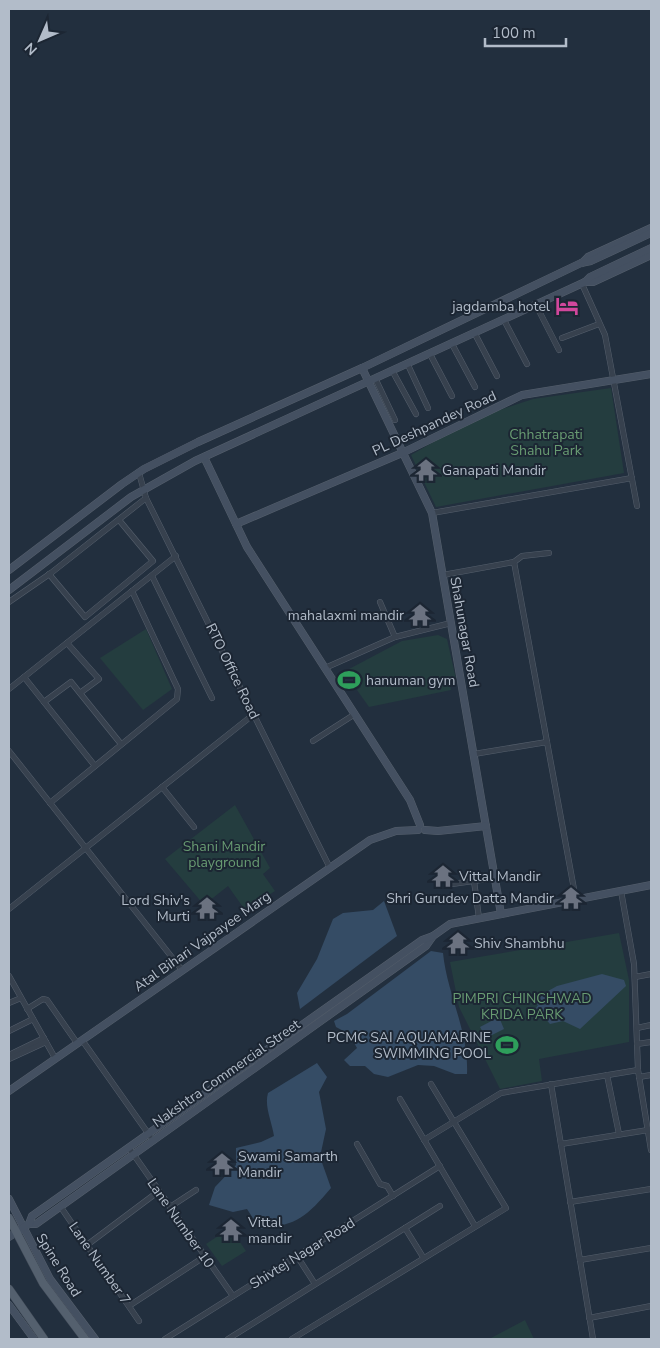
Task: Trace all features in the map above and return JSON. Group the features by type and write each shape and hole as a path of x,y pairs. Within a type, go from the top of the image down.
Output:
{"main road":[{"name":"Spine Road","path":"9,1218 43,1283 84,1339"},
{"path":"9,1289 44,1339"}],"street":[{"path":"581,264 588,257 651,228"},
{"path":"9,570 138,473 193,444 362,368 581,264 651,233"},
{"path":"9,590 142,489 204,457 475,334 651,248"},
{"path":"586,281 593,282 651,255"},
{"path":"586,281 604,335 637,506"},
{"path":"536,305 560,350"},
{"path":"504,320 527,364"},
{"path":"562,338 599,324"},
{"path":"475,334 497,376"},
{"path":"452,344 475,387"},
{"path":"430,354 452,396"},
{"path":"408,365 428,408"},
{"name":"Shahunagar Road","path":"362,368 372,381 402,453 432,513 501,914"},
{"path":"393,372 416,414"},
{"name":"PL Deshpandey Road","path":"236,524 402,453 522,395 651,374"},
{"path":"372,381 395,420"},
{"path":"204,457 247,547 410,800 421,829"},
{"name":"RTO Office Road","path":"138,473 146,498 330,868"},
{"path":"432,513 632,478"},
{"path":"9,602 49,574 146,498"},
{"path":"49,574 86,617 153,561 119,520"},
{"path":"443,575 514,562 522,556 549,553"},
{"path":"9,689 176,556"},
{"path":"514,562 576,900"},
{"path":"152,576 212,698"},
{"path":"50,803 176,700 179,695 178,689 132,591"},
{"path":"380,602 395,637"},
{"path":"325,668 395,637 451,623"},
{"path":"67,643 99,679 80,693"},
{"path":"24,677 95,766"},
{"path":"44,702 71,682 121,744"},
{"path":"9,908 254,714"},
{"path":"313,741 355,714"},
{"path":"474,754 547,742"},
{"path":"9,751 182,970"},
{"path":"162,787 194,827"},
{"name":"Atal Bihari Vajpayee Marg","path":"9,1088 80,1042 370,840 382,834 421,829 438,831 486,826"},
{"path":"452,884 495,878"},
{"path":"474,881 479,918"},
{"name":"Nakshtra Commercial Street","path":"29,1224 32,1216 131,1151 426,946 433,936 450,924 651,885"},
{"path":"621,891 636,977 638,1070 648,1111 651,1150"},
{"path":"636,977 651,974"},
{"path":"9,976 55,1058"},
{"path":"9,1003 21,998"},
{"path":"27,1009 43,999 47,1000 151,1137"},
{"path":"9,1031 33,1019"},
{"path":"637,1028 651,1025"},
{"path":"9,1055 45,1040"},
{"path":"9,1059 45,1040"},
{"path":"637,1044 651,1042"},
{"path":"424,1140 501,1093 638,1070"},
{"path":"607,1075 619,1134"},
{"path":"640,1077 651,1075"},
{"path":"292,1339 423,1257 506,1208 431,1084"},
{"path":"551,1084 593,1339"},
{"path":"400,1099 475,1226"},
{"path":"560,1144 648,1130"},
{"path":"357,1144 380,1184 387,1186 393,1196"},
{"name":"Nakshtra Commercial Street","path":"16,1233 29,1224 36,1224 131,1151"},
{"name":"Lane Number 10","path":"131,1151 232,1296"},
{"name":"Shivtej Nagar Road","path":"165,1339 440,1166"},
{"path":"570,1202 651,1189"},
{"path":"170,1208 196,1190"},
{"path":"87,1245 159,1191"},
{"name":"Spine Road","path":"9,1199 16,1233 95,1339"},
{"name":"Lane Number 7","path":"60,1206 139,1321"},
{"path":"228,1339 440,1206"},
{"path":"404,1228 423,1257"},
{"path":"580,1260 651,1248"},
{"path":"298,1256 315,1284"},
{"path":"129,1306 204,1257"},
{"path":"9,1305 34,1339"},
{"path":"589,1318 651,1306"}],"green space":[{"name":"Chhatrapati Shahu Park","path":"611,388 624,473 436,507 411,455 475,418 533,399"},
{"path":"146,629 172,689 143,710 100,658"},
{"path":"438,635 447,639 456,679 449,680 451,690 369,707 357,690 361,687 349,669 402,641"},
{"name":"Shani Mandir playground","path":"235,805 270,868 263,874 275,891 245,910 228,886 204,905 165,859"},
{"name":"PIMPRI CHINCHWAD KRIDA PARK","path":"619,933 629,980 629,1042 539,1059 542,1081 500,1089 459,1007 450,962"},
{"path":"227,1230 230,1234 233,1232 246,1251 222,1266 206,1244"},
{"path":"525,1320 534,1339 489,1339"}],"water":[{"path":"384,901 397,936 300,1009 297,993 317,959 333,919 343,913 373,910"},
{"path":"431,951 443,953 445,968 465,1043 467,1074 455,1074 434,1066 418,1065 388,1077 374,1074 365,1066 350,1066 344,1060 357,1048 349,1034 336,1027 334,1021 347,1014"},
{"path":"602,974 624,980 626,986 580,1029 563,1021 550,1024 536,1008 538,1005 532,1000 557,986"},
{"path":"499,1017 504,1029 486,1038 480,1027"},
{"path":"317,1063 327,1077 319,1092 326,1129 320,1157 331,1188 315,1206 293,1222 260,1229 247,1209 233,1212 209,1205 215,1187 236,1165 236,1148 261,1142 274,1136 268,1109 268,1093"}],"place":[{"name":"jagdamba hotel","path":"567,306"},
{"name":"Ganapati Mandir","path":"426,470"},
{"name":"mahalaxmi mandir","path":"420,615"},
{"name":"hanuman gym","path":"349,680"},
{"name":"Vittal Mandir","path":"443,876"},
{"name":"Shri Gurudev Datta Mandir","path":"571,898"},
{"name":"Lord Shiv's Murti","path":"207,908"},
{"name":"Shiv Shambhu","path":"458,943"},
{"name":"PCMC SAI AQUAMARINE SWIMMING POOL","path":"507,1045"},
{"name":"Swami Samarth Mandir","path":"222,1164"},
{"name":"Vittal mandir","path":"231,1230"}]}
